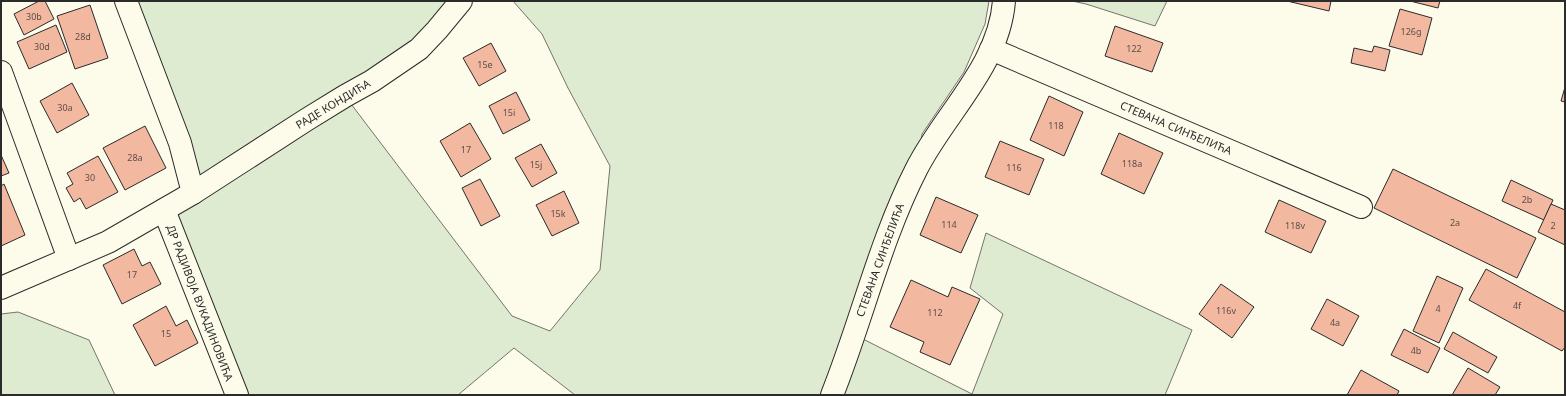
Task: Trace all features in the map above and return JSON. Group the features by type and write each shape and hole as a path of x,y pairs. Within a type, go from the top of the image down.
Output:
{"street":[{"path":"126,1 180,143 194,193"},
{"name":"РАДЕ КОНДИЋА","path":"1,288 108,242 194,193 306,120 397,65 419,49 433,35 461,1"},
{"name":"СТЕВАНА СИНЂЕЛИЋА","path":"832,395 888,234 917,168 936,136 978,74 991,49 999,26 1004,1"},
{"name":"СТЕВАНА СИНЂЕЛИЋА","path":"991,49 1361,207"},
{"path":"1,72 69,259"},
{"name":"ДР РАДИВОЈА ВУКАДИНОВИЋА","path":"164,210 236,395"}],"green space":[{"path":"131,1 458,1 437,30 345,96 512,316 550,331 600,270 610,166 568,88 542,34 513,1 989,1 985,24 964,72 922,134 917,168 853,334 972,394 1003,314 970,288 986,233 1192,330 1165,395 575,395 514,348 458,395 241,395 164,210 193,192"},
{"path":"1072,1 1167,1 1155,26"},
{"path":"18,312 89,340 115,395 1,395 1,314"}],"building":[{"path":"39,1 45,1 54,19 24,35 14,14"},
{"path":"1287,1 1331,1 1329,11"},
{"path":"1410,1 1440,1 1438,8"},
{"path":"90,5 108,58 75,69 57,16"},
{"path":"1400,9 1432,18 1422,55 1389,46"},
{"path":"56,25 67,52 29,69 17,42"},
{"path":"1115,26 1163,43 1152,72 1105,56"},
{"path":"491,43 506,71 479,86 463,58"},
{"path":"1374,46 1390,50 1385,71 1351,63 1354,48 1372,52"},
{"path":"72,83 89,115 57,133 40,101"},
{"path":"1565,87 1565,102 1561,101"},
{"path":"516,92 530,120 503,134 489,106"},
{"path":"1049,96 1083,112 1064,156 1030,140"},
{"path":"470,123 491,159 461,177 440,141"},
{"path":"145,126 166,168 125,190 103,148"},
{"path":"1119,133 1163,153 1144,194 1101,174"},
{"path":"1000,141 1044,159 1029,195 985,177"},
{"path":"541,144 557,173 532,187 515,158"},
{"path":"1,155 9,173 1,176"},
{"path":"98,156 118,192 86,209 80,198 74,202 66,188 73,184 67,173"},
{"path":"1393,169 1536,238 1517,278 1374,208"},
{"path":"480,179 500,216 481,226 462,188"},
{"path":"1511,180 1553,200 1544,220 1502,201"},
{"path":"4,184 25,235 1,246 1,186"},
{"path":"564,191 579,223 552,236 536,205"},
{"path":"936,197 978,215 961,253 920,235"},
{"path":"1279,200 1326,221 1311,253 1265,232"},
{"path":"1551,204 1565,210 1565,245 1538,232"},
{"path":"134,249 142,266 150,262 161,284 122,304 103,265"},
{"path":"1486,269 1565,312 1565,347 1562,351 1469,300"},
{"path":"1437,276 1463,288 1439,343 1413,331"},
{"path":"911,280 948,297 952,287 980,299 950,365 920,352 924,342 890,327"},
{"path":"1221,284 1254,307 1232,338 1199,314"},
{"path":"1327,299 1359,316 1343,346 1311,329"},
{"path":"166,306 176,326 187,320 198,343 155,366 133,325"},
{"path":"1404,329 1440,348 1428,373 1391,355"},
{"path":"1453,332 1497,357 1488,373 1444,349"},
{"path":"1468,368 1500,387 1495,395 1452,395"},
{"path":"1361,370 1399,391 1397,395 1347,395"}]}
